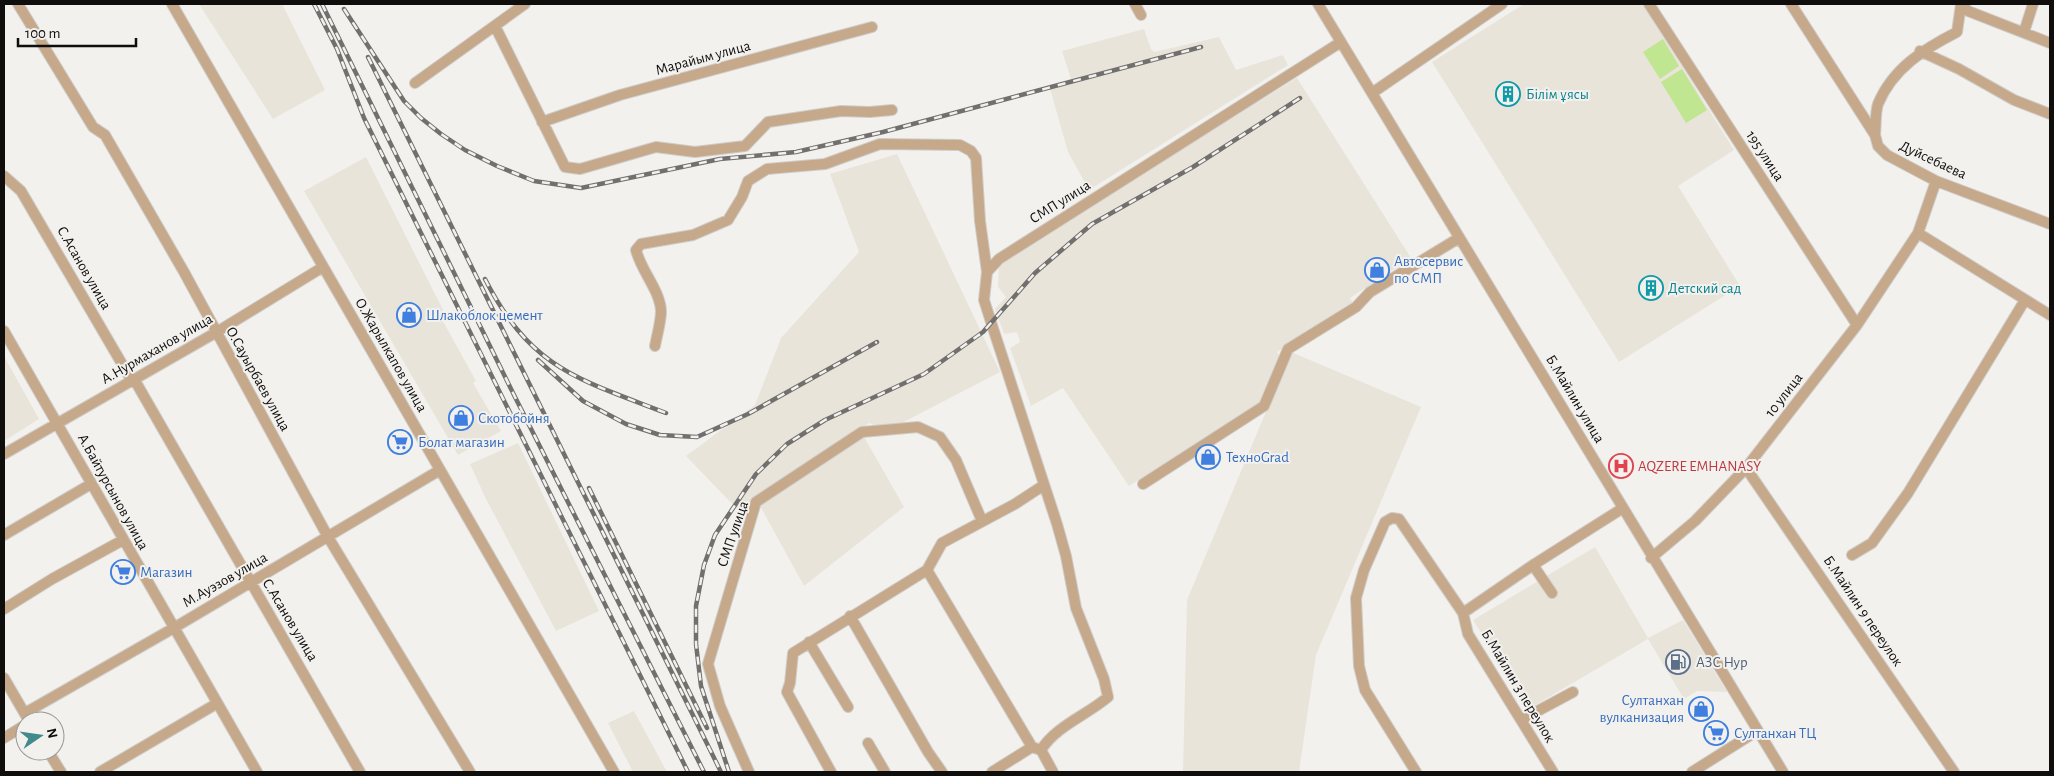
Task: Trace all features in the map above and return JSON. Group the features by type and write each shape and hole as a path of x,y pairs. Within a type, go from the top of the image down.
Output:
{"street":[{"name":"О.Сауырбаев улица","path":"18,4 94,127 105,135 184,272 328,537 470,772"},
{"name":"О.Жарылкапов улица","path":"172,4 614,772"},
{"path":"416,83 525,4"},
{"path":"1136,4 1141,15"},
{"name":"Б.Майлин улица","path":"1318,4 1783,772"},
{"path":"1372,93 1502,4"},
{"name":"195 улица","path":"1648,4 1857,325"},
{"name":"Дуйсебаева","path":"1791,4 1875,135 1878,146 1887,155 1936,181 2050,224"},
{"path":"1875,135 1878,105 1894,77 1920,51 1957,32 1961,4"},
{"path":"1961,4 1968,11 2050,43"},
{"path":"2024,32 2033,4"},
{"path":"495,26 565,167 580,169 656,147 695,152 745,146 768,122 841,110 870,112 892,110"},
{"name":"Марайым улица","path":"542,122 620,95 872,27"},
{"name":"СМП улица","path":"987,272 998,259 1341,42"},
{"path":"1920,51 1959,69 2014,100 2050,114"},
{"path":"655,346 661,311 654,291 640,264 636,250 641,244 694,235 728,220 742,197 748,181 767,169 825,164 880,144 960,145 971,151 976,158 980,221 987,272 984,300 1066,556 1076,608 1104,679 1108,697 1037,749 992,772"},
{"name":"С.Асанов улица","path":"4,176 21,191 250,583 316,692 360,772"},
{"name":"10 улица","path":"1652,558 1695,521 1746,468 1857,325 1918,233 1936,181"},
{"path":"1918,233 2050,315"},
{"path":"1143,484 1264,406 1288,349 1356,307 1370,292 1459,238"},
{"name":"А.Нурмаханов улица","path":"4,454 57,422 216,333 323,267"},
{"path":"1852,555 1872,543 1908,493 2025,300"},
{"name":"А.Байтурсынов улица","path":"4,331 172,629 257,772"},
{"name":"СМП улица","path":"749,772 720,706 708,664 756,502 862,432 918,427 940,437 956,460 982,521"},
{"name":"Б.Майлин 9 переулок","path":"1746,468 1954,772"},
{"name":"М.Ауэзов улица","path":"37,711 440,470"},
{"path":"4,535 91,484"},
{"path":"831,772 787,692 790,683 792,653 926,570 942,542 1015,504 1044,485"},
{"path":"1463,613 1533,565 1623,508"},
{"name":"Б.Майлин 3 переулок","path":"1416,772 1365,690 1359,666 1356,598 1364,570 1385,522 1392,518 1399,519 1463,613 1468,634 1553,772"},
{"path":"4,609 52,579 123,540"},
{"path":"1533,565 1552,593"},
{"path":"926,570 1053,772"},
{"path":"850,616 928,752 942,772"},
{"path":"809,642 848,707"},
{"path":"4,678 23,711"},
{"path":"1521,720 1573,692"},
{"path":"100,772 216,704"},
{"path":"4,738 15,731"},
{"path":"1692,772 1757,731"},
{"path":"868,743 884,772"},
{"path":"54,761 61,772"}],"shaded area":[{"path":"199,4 282,4 325,90 273,119"},
{"path":"1524,4 1643,4 1734,150 1678,186 1740,286 1619,362 1432,62"},
{"path":"1144,29 1151,49 1154,52 1219,37 1236,70 1283,55 1288,65 1089,190 1068,152 1049,85 1071,79 1062,51"},
{"path":"1297,78 1411,258 1350,298 1353,303 1277,352 1281,358 1260,403 1129,486 1063,388 1031,406 1010,348 1020,342 1017,332 1004,334 995,309 1006,297 998,287 999,266 1038,239"},
{"path":"897,154 1000,372 894,427 884,429 869,423 781,480 740,512 686,456 755,405 781,338 859,252 830,174"},
{"path":"366,157 443,310 439,314 476,381 473,383 501,431 458,455 304,191"},
{"path":"1291,352 1421,407 1316,655 1299,772 1183,772 1187,600"},
{"path":"4,356 39,419 4,441"},
{"path":"863,435 904,507 804,586 759,504"},
{"path":"518,443 599,611 556,631 485,497 470,464"},
{"path":"1595,547 1648,638 1683,620 1727,692 1697,691 1684,699 1648,639 1530,708 1473,620"},
{"path":"634,711 667,772 633,772 608,723"}],"green space":[{"path":"1663,39 1679,66 1660,79 1643,52"},
{"path":"1682,69 1707,110 1686,123 1661,82"}],"railway":[{"path":"314,4 337,49 364,118 688,772"},
{"path":"322,4 515,397 704,772"},
{"path":"344,9 404,101 441,134 465,150 534,181 581,188 720,159 796,152 883,132 1201,47"},
{"path":"368,57 721,772"},
{"path":"729,772 701,686 696,644 696,606 704,565 715,535 756,474 787,444 825,420 924,374 983,332 1035,273 1092,224 1193,167 1300,98"},
{"path":"485,279 502,309 520,333 539,352 560,367 582,379 666,413"},
{"path":"538,360 583,401 626,424 660,435 697,437 748,414 877,342"},
{"path":"589,488 707,728"}],"place":[{"name":"Білім ұясы","path":"1508,94"},
{"name":"Автосервис по СМП","path":"1377,270"},
{"name":"Детский сад","path":"1651,288"},
{"name":"Шлакоблок цемент","path":"409,315"},
{"name":"Скотобойня","path":"461,418"},
{"name":"Болат магазин","path":"400,442"},
{"name":"ТехноGrad","path":"1208,457"},
{"name":"AQZERE EMHANASY","path":"1621,466"},
{"name":"Магазин","path":"123,572"},
{"name":"АЗС Нур","path":"1678,662"},
{"name":"Султанхан вулканизация","path":"1701,709"},
{"name":"Султанхан ТЦ","path":"1716,733"}]}
